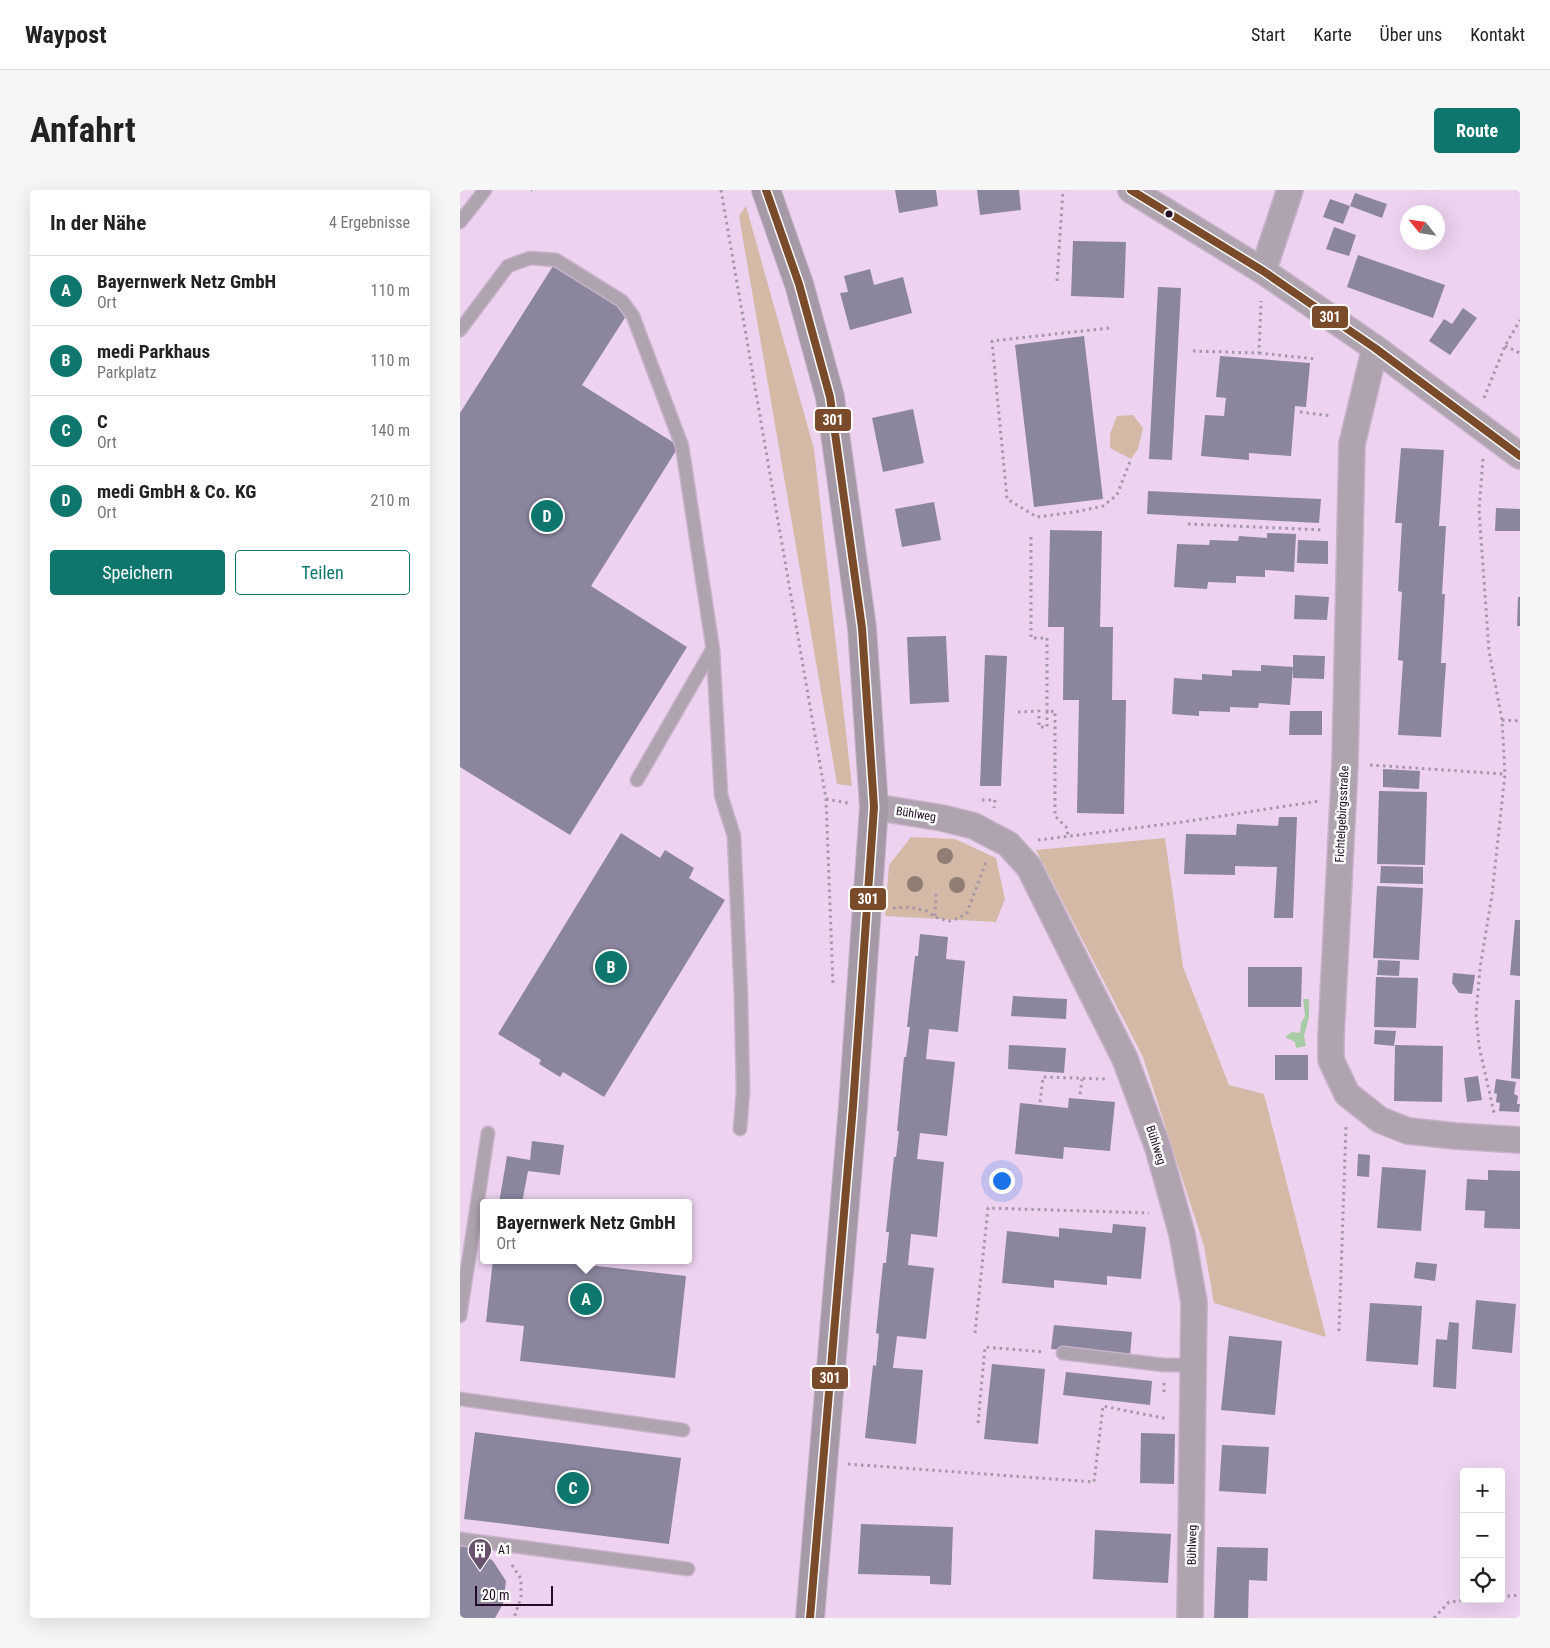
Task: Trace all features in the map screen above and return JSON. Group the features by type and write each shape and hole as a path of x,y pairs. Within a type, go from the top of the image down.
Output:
{"street":[{"path":"766,190 799,284 830,397 862,628 874,807 853,1116 825,1463 810,1618"},
{"path":"1131,190 1263,271 1375,348 1520,456"},
{"path":"1263,271 1290,190"},
{"name":"Fichtelgebirgsstraße","path":"1375,348 1352,444 1344,797 1331,1060 1347,1094 1380,1120 1408,1130 1455,1136 1520,1140"},
{"name":"Bühlweg","path":"874,807 942,818 974,826 1008,844 1029,867 1125,1059 1158,1148 1182,1234 1194,1302 1190,1618"}],"lane":[{"path":"460,222 485,190"},
{"path":"460,330 508,266 530,258 556,260 622,301 634,316 682,446 713,650 721,795 734,836 743,1073 740,1129"},
{"path":"637,780 713,650"},
{"path":"460,1316 488,1133"},
{"path":"1063,1353 1164,1365 1194,1365"},
{"path":"460,1399 683,1430"},
{"path":"460,1539 688,1569"}],"path":[{"path":"721,190 826,799"},
{"path":"1057,281 1063,190"},
{"path":"1259,353 1263,271"},
{"path":"1495,1138 1495,1118 1479,1046 1476,1014 1480,968 1492,895 1505,774 1502,720 1489,651 1479,510 1479,426 1505,346 1520,320"},
{"path":"1109,328 992,341 1007,500 1037,517 1103,506 1117,496 1131,459"},
{"path":"1505,346 1520,353"},
{"path":"1193,351 1259,353 1316,359"},
{"path":"1300,412 1358,419"},
{"path":"1188,524 1350,531"},
{"path":"1018,712 1039,711 1039,727 1047,727 1047,638 1031,638 1031,537"},
{"path":"1047,712 1056,711 1055,816 1066,828 1068,836"},
{"path":"1502,720 1520,721"},
{"path":"1345,763 1505,774"},
{"path":"1008,844 1183,822 1344,797"},
{"path":"867,909 910,907 927,911 935,917 948,921 959,918 967,913 986,863"},
{"path":"935,917 936,894"},
{"path":"1040,1102 1043,1077 1133,1080"},
{"path":"1080,1094 1082,1078"},
{"path":"1339,1331 1347,1094"},
{"path":"975,1333 988,1208 1129,1212"},
{"path":"978,1423 984,1347 1063,1353"},
{"path":"825,1463 1094,1482 1103,1406 1192,1424"},
{"path":"510,1562 521,1578 521,1597 514,1618"},
{"path":"1505,1597 1520,1595"},
{"path":"1434,1618 1449,1602 1460,1601"}],"shaded area":[{"path":"746,206 814,449 852,786 837,784 739,216"},
{"path":"1133,415 1143,428 1138,449 1131,459 1110,448 1110,434 1117,416"},
{"path":"911,837 955,839 996,858 1005,899 996,922 885,916 889,865"},
{"path":"1165,838 1183,967 1229,1085 1264,1094 1326,1337 1214,1303 1204,1246 1143,1057 1036,850"},
{"path":"1303,999 1309,999 1309,1017 1304,1036 1306,1046 1296,1048 1295,1042 1285,1037 1292,1032 1300,1033 1301,1023 1305,1016"}],"building":[{"path":"895,190 936,190 938,206 899,213"},
{"path":"977,190 1019,190 1021,210 980,215"},
{"path":"1355,193 1387,204 1382,218 1350,206"},
{"path":"1330,199 1350,206 1343,224 1323,217"},
{"path":"1334,227 1356,235 1349,256 1326,249"},
{"path":"1073,241 1126,242 1124,298 1071,296"},
{"path":"1358,255 1445,285 1433,318 1347,287"},
{"path":"553,266 628,313 582,385 679,446 591,586 687,647 570,835 460,767 460,413"},
{"path":"870,269 874,285 903,277 912,313 850,330 840,293 848,292 844,276"},
{"path":"1158,287 1181,288 1172,460 1149,459"},
{"path":"1463,308 1477,318 1450,355 1429,341 1444,319 1452,324"},
{"path":"1084,336 1103,499 1034,507 1015,345"},
{"path":"1220,356 1310,363 1306,407 1295,406 1291,456 1249,453 1249,460 1201,456 1205,415 1224,416 1226,398 1216,397"},
{"path":"913,409 924,463 883,472 872,418"},
{"path":"1401,448 1444,450 1439,526 1446,526 1442,594 1445,594 1441,663 1446,663 1441,737 1398,735 1403,661 1398,660 1402,592 1398,591 1402,523 1395,523"},
{"path":"1148,491 1321,499 1319,523 1147,514"},
{"path":"934,502 941,540 902,547 895,509"},
{"path":"1496,508 1520,509 1520,531 1495,531"},
{"path":"1050,530 1102,531 1100,627 1113,627 1112,700 1126,700 1124,814 1077,813 1079,700 1063,700 1064,627 1048,627"},
{"path":"1267,533 1296,534 1294,572 1265,570 1265,577 1236,576 1236,583 1208,582 1207,589 1174,587 1177,544 1209,545 1210,540 1238,541 1239,536 1267,538"},
{"path":"1298,540 1328,541 1328,564 1297,563"},
{"path":"1295,595 1329,597 1327,620 1294,619"},
{"path":"1518,597 1520,597 1520,626 1517,626"},
{"path":"946,636 949,702 910,704 907,637"},
{"path":"985,655 1007,656 1001,786 980,786"},
{"path":"1293,655 1325,656 1324,679 1293,678"},
{"path":"1261,665 1293,667 1290,705 1259,703 1258,708 1230,707 1230,712 1199,711 1199,716 1172,714 1174,678 1202,680 1202,674 1232,676 1232,670 1261,671"},
{"path":"1290,711 1322,711 1322,735 1289,735"},
{"path":"1383,769 1420,771 1419,789 1383,787"},
{"path":"1379,791 1427,792 1425,865 1377,864"},
{"path":"1279,817 1297,817 1293,918 1274,918 1277,867 1235,866 1235,875 1184,874 1186,834 1236,835 1237,824 1278,826"},
{"path":"621,833 660,858 665,850 694,868 689,878 725,900 604,1097 563,1072 560,1077 539,1064 541,1060 498,1034"},
{"path":"1381,866 1423,867 1423,884 1380,883"},
{"path":"1377,886 1423,888 1419,960 1373,958"},
{"path":"1515,920 1520,920 1520,976 1510,975"},
{"path":"920,934 948,937 946,959 965,961 958,1032 929,1029 926,1059 955,1062 947,1136 920,1133 917,1159 944,1162 937,1237 911,1234 908,1265 934,1268 926,1339 897,1336 893,1368 923,1370 916,1444 865,1438 873,1365 876,1366 879,1334 876,1333 883,1263 886,1263 889,1232 886,1232 894,1157 896,1157 899,1131 897,1131 904,1057 906,1057 910,1027 907,1027 915,956 918,956"},
{"path":"1378,960 1400,961 1399,976 1377,975"},
{"path":"1248,967 1302,967 1301,1007 1248,1007"},
{"path":"1453,973 1475,975 1472,994 1459,993 1452,983"},
{"path":"1376,977 1418,978 1416,1028 1374,1027"},
{"path":"1013,996 1067,999 1066,1019 1011,1016"},
{"path":"1515,1000 1520,1000 1520,1079 1511,1078"},
{"path":"1375,1030 1396,1031 1394,1046 1374,1044"},
{"path":"1009,1045 1066,1048 1064,1073 1008,1069"},
{"path":"1395,1045 1443,1046 1442,1102 1394,1101"},
{"path":"1275,1055 1308,1055 1308,1080 1275,1080"},
{"path":"1478,1076 1482,1100 1467,1102 1464,1078"},
{"path":"1496,1079 1516,1082 1514,1094 1518,1096 1519,1112 1499,1111 1500,1103 1496,1102 1497,1094 1494,1093"},
{"path":"1069,1098 1115,1102 1110,1151 1064,1147 1063,1159 1015,1154 1020,1103 1068,1108"},
{"path":"532,1141 564,1145 560,1175 528,1171 523,1199 500,1199 507,1156 530,1160"},
{"path":"1358,1154 1370,1155 1369,1177 1357,1176"},
{"path":"1382,1167 1426,1170 1421,1231 1377,1228"},
{"path":"1488,1170 1520,1171 1520,1229 1484,1228 1485,1211 1465,1210 1467,1179 1488,1180"},
{"path":"1113,1224 1146,1227 1141,1279 1107,1276 1107,1285 1054,1280 1054,1288 1002,1283 1007,1231 1059,1237 1059,1228 1112,1233"},
{"path":"1416,1262 1437,1264 1435,1281 1414,1278"},
{"path":"493,1264 579,1264 686,1276 675,1378 520,1361 524,1326 486,1322"},
{"path":"1476,1300 1516,1304 1512,1353 1472,1349"},
{"path":"1370,1303 1422,1306 1418,1365 1366,1361"},
{"path":"1449,1322 1459,1323 1456,1389 1433,1387 1436,1339 1447,1340"},
{"path":"1054,1325 1132,1332 1130,1356 1051,1349"},
{"path":"1229,1336 1282,1341 1275,1415 1221,1410"},
{"path":"992,1364 1045,1369 1038,1444 984,1439"},
{"path":"1066,1372 1152,1381 1150,1405 1063,1395"},
{"path":"475,1432 681,1458 669,1544 464,1519"},
{"path":"1141,1433 1175,1434 1174,1484 1140,1483"},
{"path":"1222,1445 1269,1447 1266,1494 1219,1491"},
{"path":"861,1524 953,1527 951,1585 930,1584 930,1576 858,1574"},
{"path":"1095,1530 1171,1534 1168,1583 1093,1579"},
{"name":"A1","path":"468,1544 493,1561 506,1581 503,1604 495,1618 460,1618 460,1545"},
{"path":"1217,1547 1268,1548 1267,1581 1249,1580 1248,1618 1214,1618"}],"transit line":[{"name":"301","path":"766,190 799,284 830,397 862,628 874,807 853,1106 810,1618"},
{"name":"301","path":"1131,190 1263,271 1375,348 1520,456"}],"place":[{"name":"medi GmbH & Co. KG","path":"547,516"},
{"name":"medi Parkhaus","path":"611,967"},
{"name":"Bayernwerk Netz GmbH","path":"586,1299"},
{"name":"C","path":"573,1488"},
{"name":"A1","path":"480,1571"}]}
